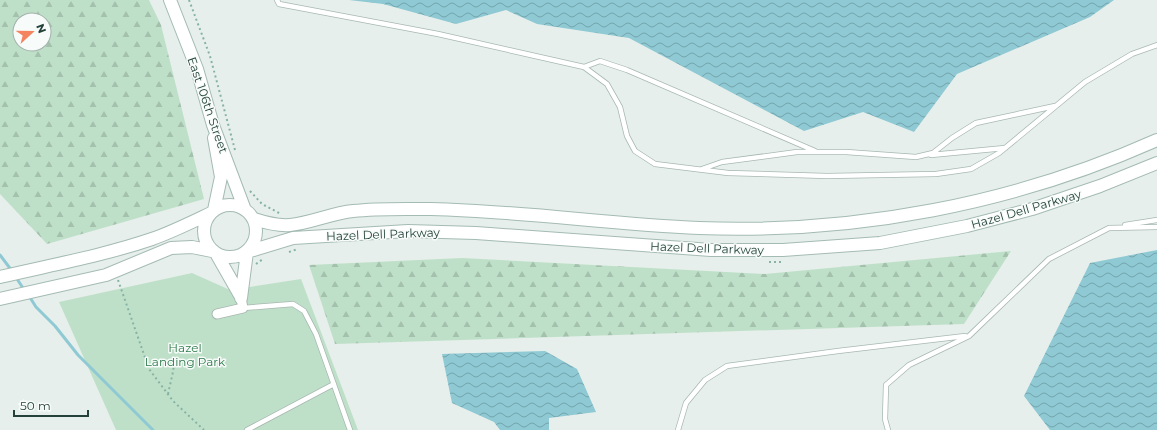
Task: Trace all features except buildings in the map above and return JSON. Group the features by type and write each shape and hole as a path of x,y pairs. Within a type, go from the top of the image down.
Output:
{"main road":[{"name":"East 106th Street","path":"170,0 197,69 213,125 245,210"},
{"path":"213,125 214,142 221,177 212,212 205,223 204,235 208,246 215,253 242,303"},
{"name":"Hazel Dell Parkway","path":"254,219 269,224 291,225 351,211 428,209 482,211 698,228 806,227 900,217 991,198 1073,173 1157,140"},
{"name":"Hazel Dell Parkway","path":"247,252 294,238 408,231 476,233 711,250 783,250 880,243 967,226 1032,209 1100,186 1157,163"},
{"path":"0,277 132,245 154,238 212,212 219,207 233,205 245,210 254,219 256,228 256,237 253,245 247,252 235,258 223,257 215,253 192,247 171,248 106,275 4,298"},
{"path":"242,303 247,252"}],"street":[{"path":"217,314 242,303"}],"lane":[{"path":"277,0 279,4 438,34 584,67 607,84 620,107 627,136 635,151 655,164 728,173 827,176 936,174 971,169 1005,148 1085,82 1132,54 1157,45"},
{"path":"584,67 600,61 627,70 818,152"},
{"path":"916,156 933,153 952,138 976,123 1057,105"},
{"path":"700,170 722,162 797,152 916,156 1005,148"},
{"path":"888,430 885,419 886,385 909,365 969,336 1049,259 1109,228 1157,220"},
{"path":"1109,228 1157,227"},
{"path":"242,303 293,304 304,311 316,334 350,430"},
{"path":"678,430 686,403 705,380 727,366 838,351 969,336"},
{"path":"247,430 334,384"}],"path":[{"path":"189,0 210,56 236,155"},
{"path":"248,187 262,204 283,214"},
{"path":"286,252 299,249"},
{"path":"253,270 256,264 268,257"},
{"path":"118,280 149,369 173,402 204,430"},
{"path":"168,394 173,372 174,355"}],"green space":[{"path":"0,0 149,0 161,25 204,199 47,244 0,194"},
{"path":"1011,251 964,324 335,344 309,265 462,258 765,274"},
{"name":"Hazel Landing Park","path":"192,273 230,290 301,279 358,430 116,430 59,302"}],"water":[{"path":"349,0 1114,0 1090,17 957,74 914,132 863,112 804,131 629,38 537,24 506,10 456,24 383,4"},
{"path":"1157,250 1157,430 1050,430 1024,396 1090,263"},
{"path":"545,351 577,369 596,412 549,418 549,430 500,430 494,422 452,403 442,354"}],"waterway":[{"path":"0,255 12,271"},
{"path":"15,276 25,291"},
{"path":"29,296 36,307 55,326 78,355 153,430"}]}
